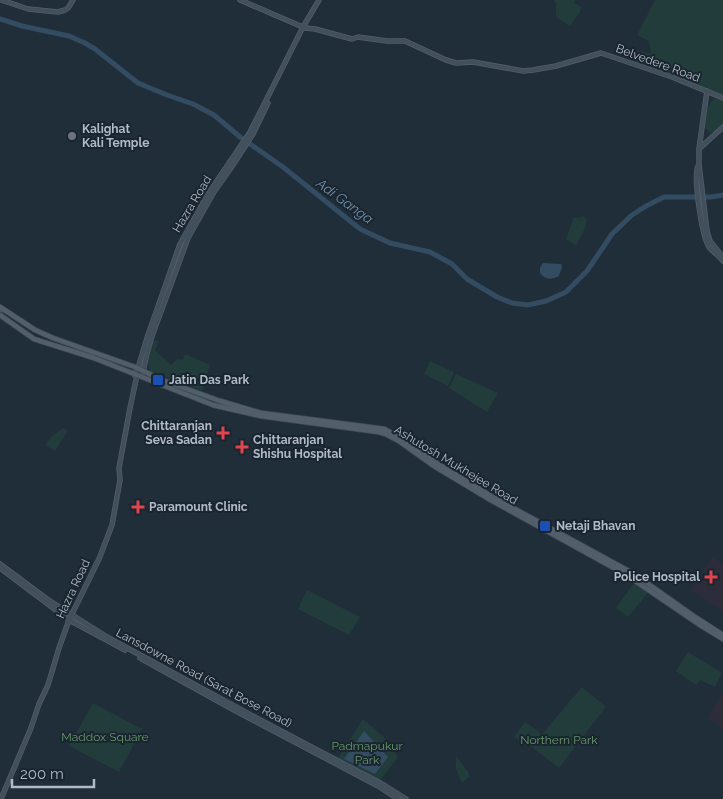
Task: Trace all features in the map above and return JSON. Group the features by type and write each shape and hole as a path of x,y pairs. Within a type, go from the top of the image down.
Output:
{"main road":[{"path":"1,0 28,9 58,12 68,8 73,0"},
{"name":"Belvedere Road","path":"240,0 304,27 352,39 358,37 404,41 456,63 466,62 533,70 556,66 601,53 672,77 723,98"},
{"path":"251,133 304,27 321,0"},
{"path":"230,167 251,133 304,27"},
{"path":"707,91 699,149 699,164 706,227 710,241 723,257"},
{"path":"699,149 723,127"},
{"path":"699,164 696,170 697,187 705,238 710,247 723,261"},
{"name":"Hazra Road","path":"134,374 138,368 180,244 208,194 230,167"},
{"name":"Hazra Road","path":"142,377 152,336 188,238 230,167"},
{"path":"0,307 35,330 53,338 138,368 162,380 220,402 261,413 383,431"},
{"path":"0,315 34,338 94,358 213,405 261,416 383,431"},
{"path":"134,374 136,380 142,377"},
{"name":"Hazra Road","path":"2,799 48,685 57,652 71,615 100,556 112,525 120,480 119,468 136,380"},
{"name":"Ashutosh Mukhejee Road","path":"383,431 401,438 438,464 491,496 635,574 723,635"},
{"name":"Ashutosh Mukhejee Road","path":"383,431 475,491 633,578 723,639"},
{"name":"Lansdowne Road (Sarat Bose Road)","path":"0,564 71,615 129,649 384,785 406,799"},
{"path":"0,568 69,620 373,783 398,799"}],"shaded area":[{"name":"Police Hospital","path":"713,557 723,564 723,611 690,590"},
{"path":"723,692 723,729 708,718"}],"green space":[{"path":"554,0 575,0 574,3 582,7 570,26 556,17 556,4"},
{"path":"655,0 723,0 723,95 633,61 635,50 651,54 649,41 637,35"},
{"path":"717,98 723,100 723,125 710,133 705,128 706,115 709,106"},
{"path":"584,216 587,220 576,246 566,239 574,217"},
{"name":"Jatin Das Park","path":"153,340 159,341 155,350 171,365 177,359 183,360 185,354 210,365 202,391 150,371 148,359"},
{"path":"430,361 454,372 448,386 424,374"},
{"path":"456,374 498,393 487,412 449,388"},
{"path":"63,428 68,431 55,451 45,445 51,437"},
{"path":"634,583 648,593 628,617 616,608"},
{"path":"307,590 360,617 349,635 298,609"},
{"path":"688,652 722,673 715,687 700,680 696,685 676,671"},
{"name":"Northern Park","path":"582,687 606,707 559,768 533,748 514,737 525,722 542,734"},
{"name":"Maddox Square","path":"93,703 142,729 119,772 69,746"},
{"name":"Padmapukur Park","path":"363,719 384,737 398,757 377,784 336,761"},
{"path":"456,756 469,773 469,777 462,783 456,769"}],"water":[{"path":"543,263 561,264 559,276 551,279 544,277 540,273"},
{"path":"364,731 388,757 375,774 344,759"}],"waterway":[{"name":"Adi Ganga","path":"0,19 22,26 69,36 85,43 138,83 193,104 214,115 360,229 390,243 430,252 452,264 467,279 497,297 512,303 528,305 546,301 566,292 587,271 612,234 632,215 646,206 664,197 711,197 723,195"}],"place":[{"name":"Kalighat Kali Temple","path":"72,136"},
{"name":"Jatin Das Park","path":"158,380"},
{"name":"Chittaranjan Seva Sadan","path":"223,433"},
{"name":"Chittaranjan Shishu Hospital","path":"242,447"},
{"name":"Paramount Clinic","path":"138,507"},
{"name":"Netaji Bhavan","path":"545,526"},
{"name":"Police Hospital","path":"711,577"}]}
